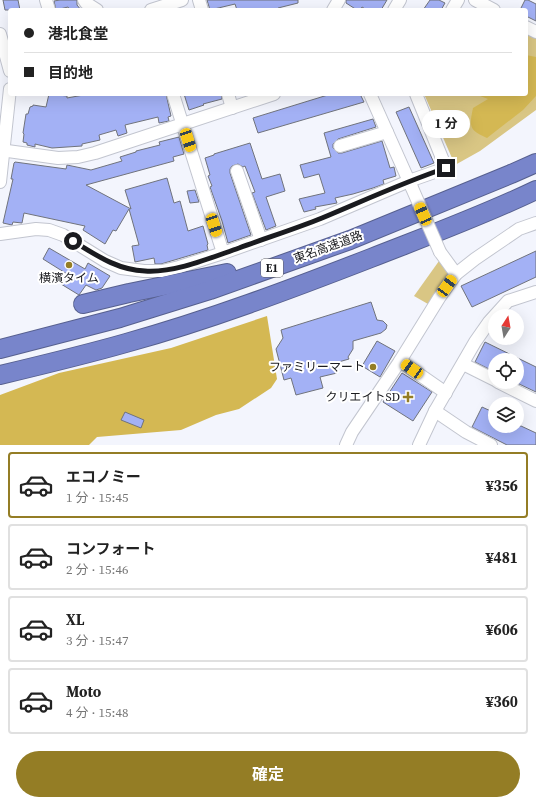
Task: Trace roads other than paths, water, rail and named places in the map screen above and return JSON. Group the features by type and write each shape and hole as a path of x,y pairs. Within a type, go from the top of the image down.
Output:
{"highway":[{"name":"東名高速道路","path":"0,349 120,318 210,290 350,240 536,163"},
{"name":"東名高速道路","path":"0,375 126,343 216,315 303,284 488,212 536,190"},
{"path":"488,212 536,194"},
{"path":"83,304 129,293 216,276 252,266 429,207"}],"street":[{"path":"84,0 94,8"},
{"path":"157,8 182,0"},
{"path":"475,0 490,8"},
{"path":"0,34 8,64"},
{"path":"0,182 2,150 9,96"},
{"path":"174,96 223,253"},
{"path":"229,96 232,108"},
{"path":"2,150 58,158 78,157 95,153 268,96"},
{"path":"371,96 440,252 456,274"},
{"path":"0,234 36,229 49,230 63,235 105,261 121,268 144,271 162,271 223,253 320,219 410,184 446,168 417,96"},
{"path":"340,146 387,132"},
{"path":"238,171 261,240"},
{"path":"346,445 352,432 456,274 518,229 536,223"},
{"path":"419,445 435,412 475,342 486,327 508,302 536,292"},
{"path":"400,361 446,393"},
{"path":"463,364 488,376"},
{"path":"512,389 536,401"},
{"path":"435,412 466,432 491,445"}],"place":[{"name":"横濱タイム","path":"69,265"},
{"name":"ファミリーマート","path":"373,367"},
{"name":"クリエイトSD","path":"408,397"}]}
